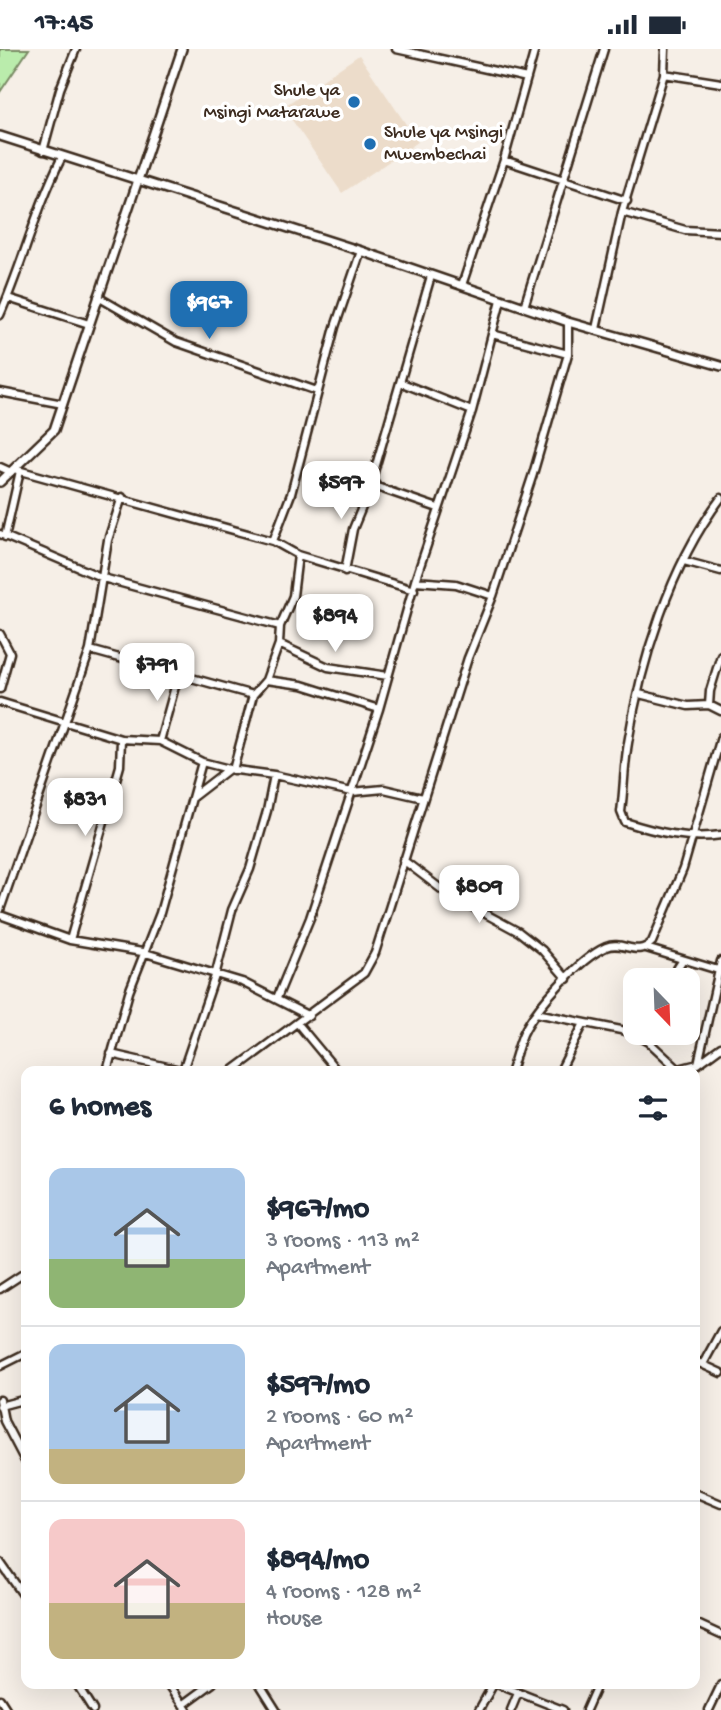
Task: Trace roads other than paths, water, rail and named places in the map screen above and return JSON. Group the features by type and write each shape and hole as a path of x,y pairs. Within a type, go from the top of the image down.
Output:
{"street":[{"path":"43,151 60,89 76,49"},
{"path":"0,482 48,439 63,404 182,49"},
{"path":"396,49 527,78"},
{"path":"462,285 504,160 536,49"},
{"path":"524,307 604,49"},
{"path":"596,329 622,212 664,74 665,49"},
{"path":"664,74 721,83"},
{"path":"1,138 361,251 568,322 721,366"},
{"path":"0,315 49,182 62,157"},
{"path":"504,160 626,201"},
{"path":"622,212 685,230 721,232"},
{"path":"273,541 291,494 317,391 361,251"},
{"path":"345,571 353,529 372,482 431,276"},
{"path":"0,292 89,324"},
{"path":"98,297 194,350 317,391"},
{"path":"277,998 310,918 379,709 415,581 472,411 501,300"},
{"path":"239,1066 365,973 376,953 403,860 468,658 493,596 568,354 568,322"},
{"path":"492,334 568,354"},
{"path":"402,383 472,411"},
{"path":"0,392 63,404"},
{"path":"0,467 273,541 298,555 414,590"},
{"path":"15,471 3,535 103,578 280,626"},
{"path":"372,482 386,491 438,508"},
{"path":"122,498 108,540 90,650 0,913 70,940 142,952 242,982 309,1016"},
{"path":"721,498 684,561 659,624 628,740 621,816 629,823 692,837 721,835"},
{"path":"189,808 195,795 207,784 231,770 253,695 266,680 279,644 280,626 293,596 298,555"},
{"path":"684,561 721,571"},
{"path":"415,581 456,584 493,596"},
{"path":"0,634 10,653 0,689"},
{"path":"279,644 328,667 388,676"},
{"path":"90,650 179,672 253,695"},
{"path":"709,705 710,691 721,655"},
{"path":"160,741 179,672"},
{"path":"266,680 302,685 379,709"},
{"path":"639,694 688,706 709,705 721,711"},
{"path":"0,702 121,739 160,741 202,762 231,770 274,775 352,792 384,789 423,798"},
{"path":"646,948 670,905 721,737"},
{"path":"70,940 120,766 121,739"},
{"path":"108,1066 142,952 160,913 202,762"},
{"path":"186,1066 215,976 232,910 250,869 267,811 274,775"},
{"path":"403,860 444,892 519,932 542,950 567,979"},
{"path":"513,1066 524,1033 536,1013 567,979 605,947 646,948 718,970"},
{"path":"678,968 682,961"},
{"path":"698,1064 721,961"},
{"path":"536,1013 623,1031"},
{"path":"562,1066 584,1023"},
{"path":"298,1024 333,1066"},
{"path":"650,1045 670,1066"},
{"path":"690,1066 698,1064 721,1047"},
{"path":"111,1054 163,1066"},
{"path":"244,1062 246,1066"},
{"path":"0,1289 21,1275"},
{"path":"703,1364 721,1331"},
{"path":"0,1366 21,1356"},
{"path":"700,1363 721,1373"},
{"path":"21,1400 0,1404 4,1420 21,1453"},
{"path":"700,1495 721,1504"},
{"path":"0,1562 21,1586"},
{"path":"700,1625 721,1635"},
{"path":"709,1710 721,1685"},
{"path":"80,1689 93,1710"},
{"path":"173,1689 185,1707 206,1689"},
{"path":"263,1689 276,1710"},
{"path":"479,1710 491,1689"},
{"path":"509,1689 563,1710"},
{"path":"586,1710 595,1689"},
{"path":"512,1710 519,1693"},
{"path":"0,1699 7,1710"}],"place":[{"name":"Shule ya Msingi Matarawe","path":"354,102"},
{"name":"Shule ya Msingi Mwembechai","path":"370,144"}]}
